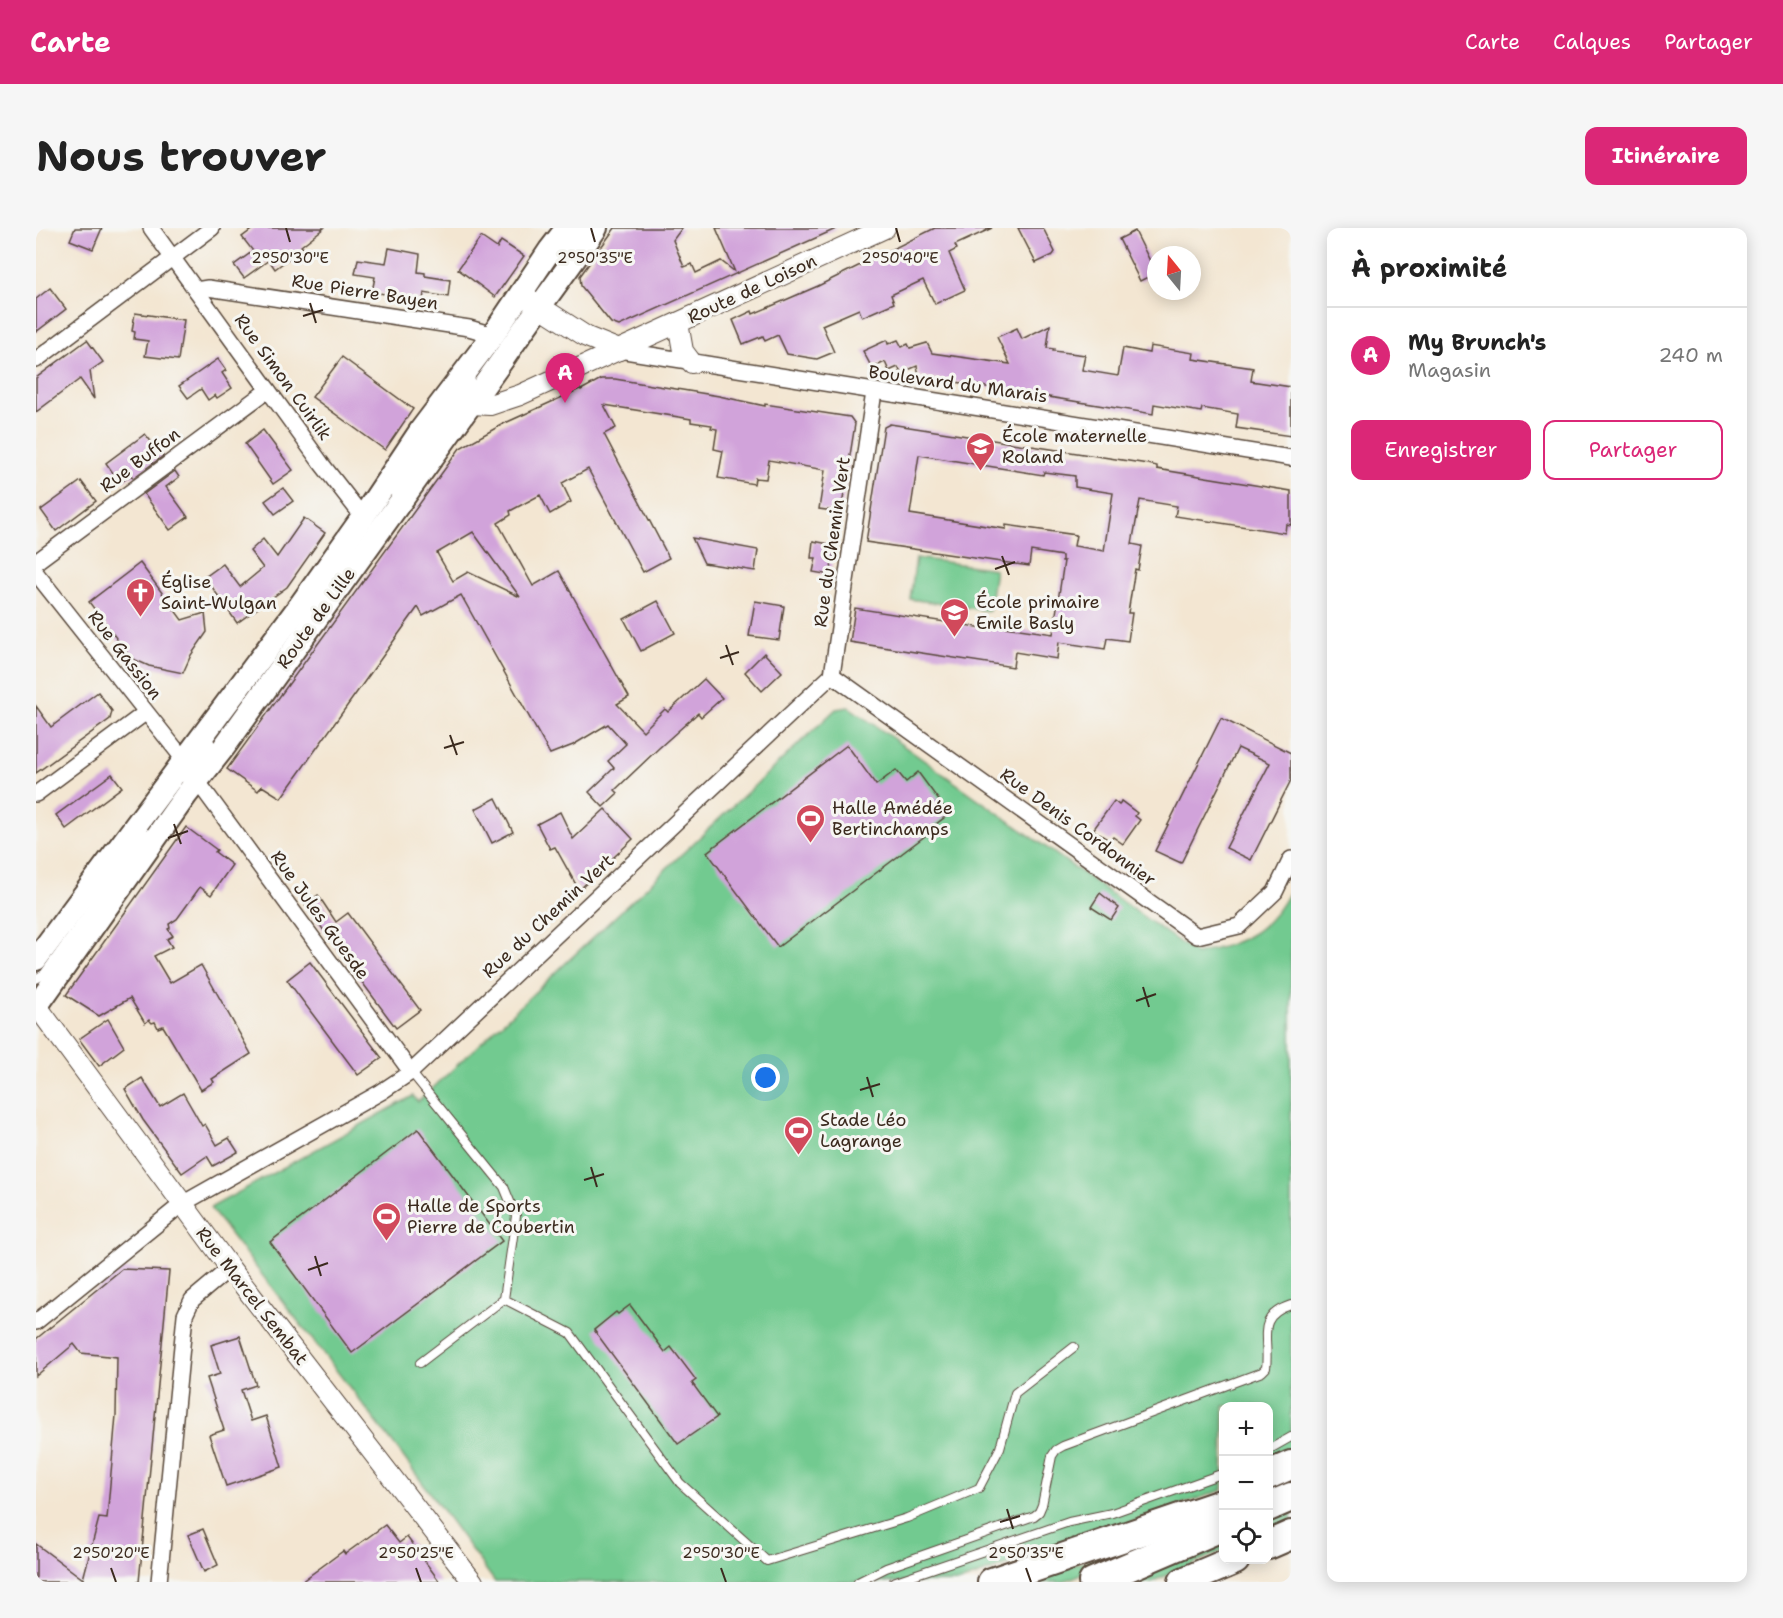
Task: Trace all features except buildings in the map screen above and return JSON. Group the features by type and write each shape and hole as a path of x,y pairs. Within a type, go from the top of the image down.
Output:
{"highway":[{"path":"1273,1473 1291,1465"},
{"path":"1273,1489 1291,1482"},
{"path":"1273,1504 1291,1497"},
{"path":"992,1582 1219,1509"},
{"path":"1094,1582 1219,1510"},
{"path":"1273,1543 1291,1535"},
{"path":"1183,1582 1226,1564"}],"main road":[{"name":"Route de Lille","path":"36,959 268,678 529,300 567,228"},
{"name":"Route de Lille","path":"36,1006 188,775 218,715 363,517 421,430 467,388 498,340 529,300 571,264 596,228"}],"street":[{"name":"Rue Simon Cuirlik","path":"151,228 363,517"},
{"path":"36,360 213,228"},
{"name":"Route de Loison","path":"467,388 490,405 520,395 885,228"},
{"name":"Rue Pierre Bayen","path":"196,290 208,288 469,328 498,340"},
{"path":"529,300 587,337 619,350"},
{"path":"678,323 683,351 692,363"},
{"name":"Boulevard du Marais","path":"619,350 874,392 1054,418 1291,458"},
{"name":"Rue Buffon","path":"36,562 268,390"},
{"name":"Rue du Chemin Vert","path":"36,1322 182,1204 381,1092 411,1072 832,675 874,392"},
{"name":"Rue Gassion","path":"36,573 145,713 188,775"},
{"name":"Rue Denis Cordonnier","path":"832,675 1197,936 1239,926 1275,892 1291,859"},
{"path":"36,794 145,713"},
{"name":"Rue Jules Guesde","path":"188,775 411,1072"},
{"name":"Rue Marcel Sembat","path":"36,1006 230,1268 473,1582"},
{"path":"159,1582 185,1314 192,1300 230,1268"}],"lane":[{"path":"529,300 580,228"},
{"path":"390,495 467,388"},
{"path":"275,651 350,551"},
{"path":"36,979 44,974 148,830"},
{"path":"411,1072 504,1187 516,1216 504,1299 420,1363"},
{"path":"504,1299 570,1332 680,1483 767,1561 907,1518 979,1488 1000,1448 1015,1394 1074,1347"},
{"path":"858,1582 886,1568 1034,1516 1042,1505 1052,1456 1063,1446 1262,1372 1267,1362 1266,1324 1271,1316 1291,1305"},
{"path":"1273,1448 1291,1437"},
{"path":"893,1582 1069,1522 1112,1514 1219,1475"}],"green space":[{"path":"916,558 995,569 989,611 910,599"},
{"name":"Stade Léo Lagrange","path":"849,707 1196,954 1253,934 1273,916 1291,888 1291,1459 1273,1468 1273,1402 1219,1402 1219,1491 959,1582 495,1582 399,1451 210,1208 413,1096 418,1102 836,709"},
{"path":"1291,1510 1291,1522 1273,1530 1273,1517"},
{"path":"1219,1540 1219,1553 1151,1582 1120,1582"},
{"path":"1113,1552 1116,1560 1062,1582 1022,1582"}],"place":[{"name":"My Brunch's","path":"565,403"},
{"name":"École maternelle Roland","path":"981,472"},
{"name":"Église Saint-Wulgan","path":"140,618"},
{"name":"École primaire Emile Basly","path":"955,638"},
{"name":"Halle Amédée Bertinchamps","path":"811,844"},
{"name":"Stade Léo Lagrange","path":"799,1156"},
{"name":"Halle de Sports Pierre de Coubertin","path":"386,1242"}]}
